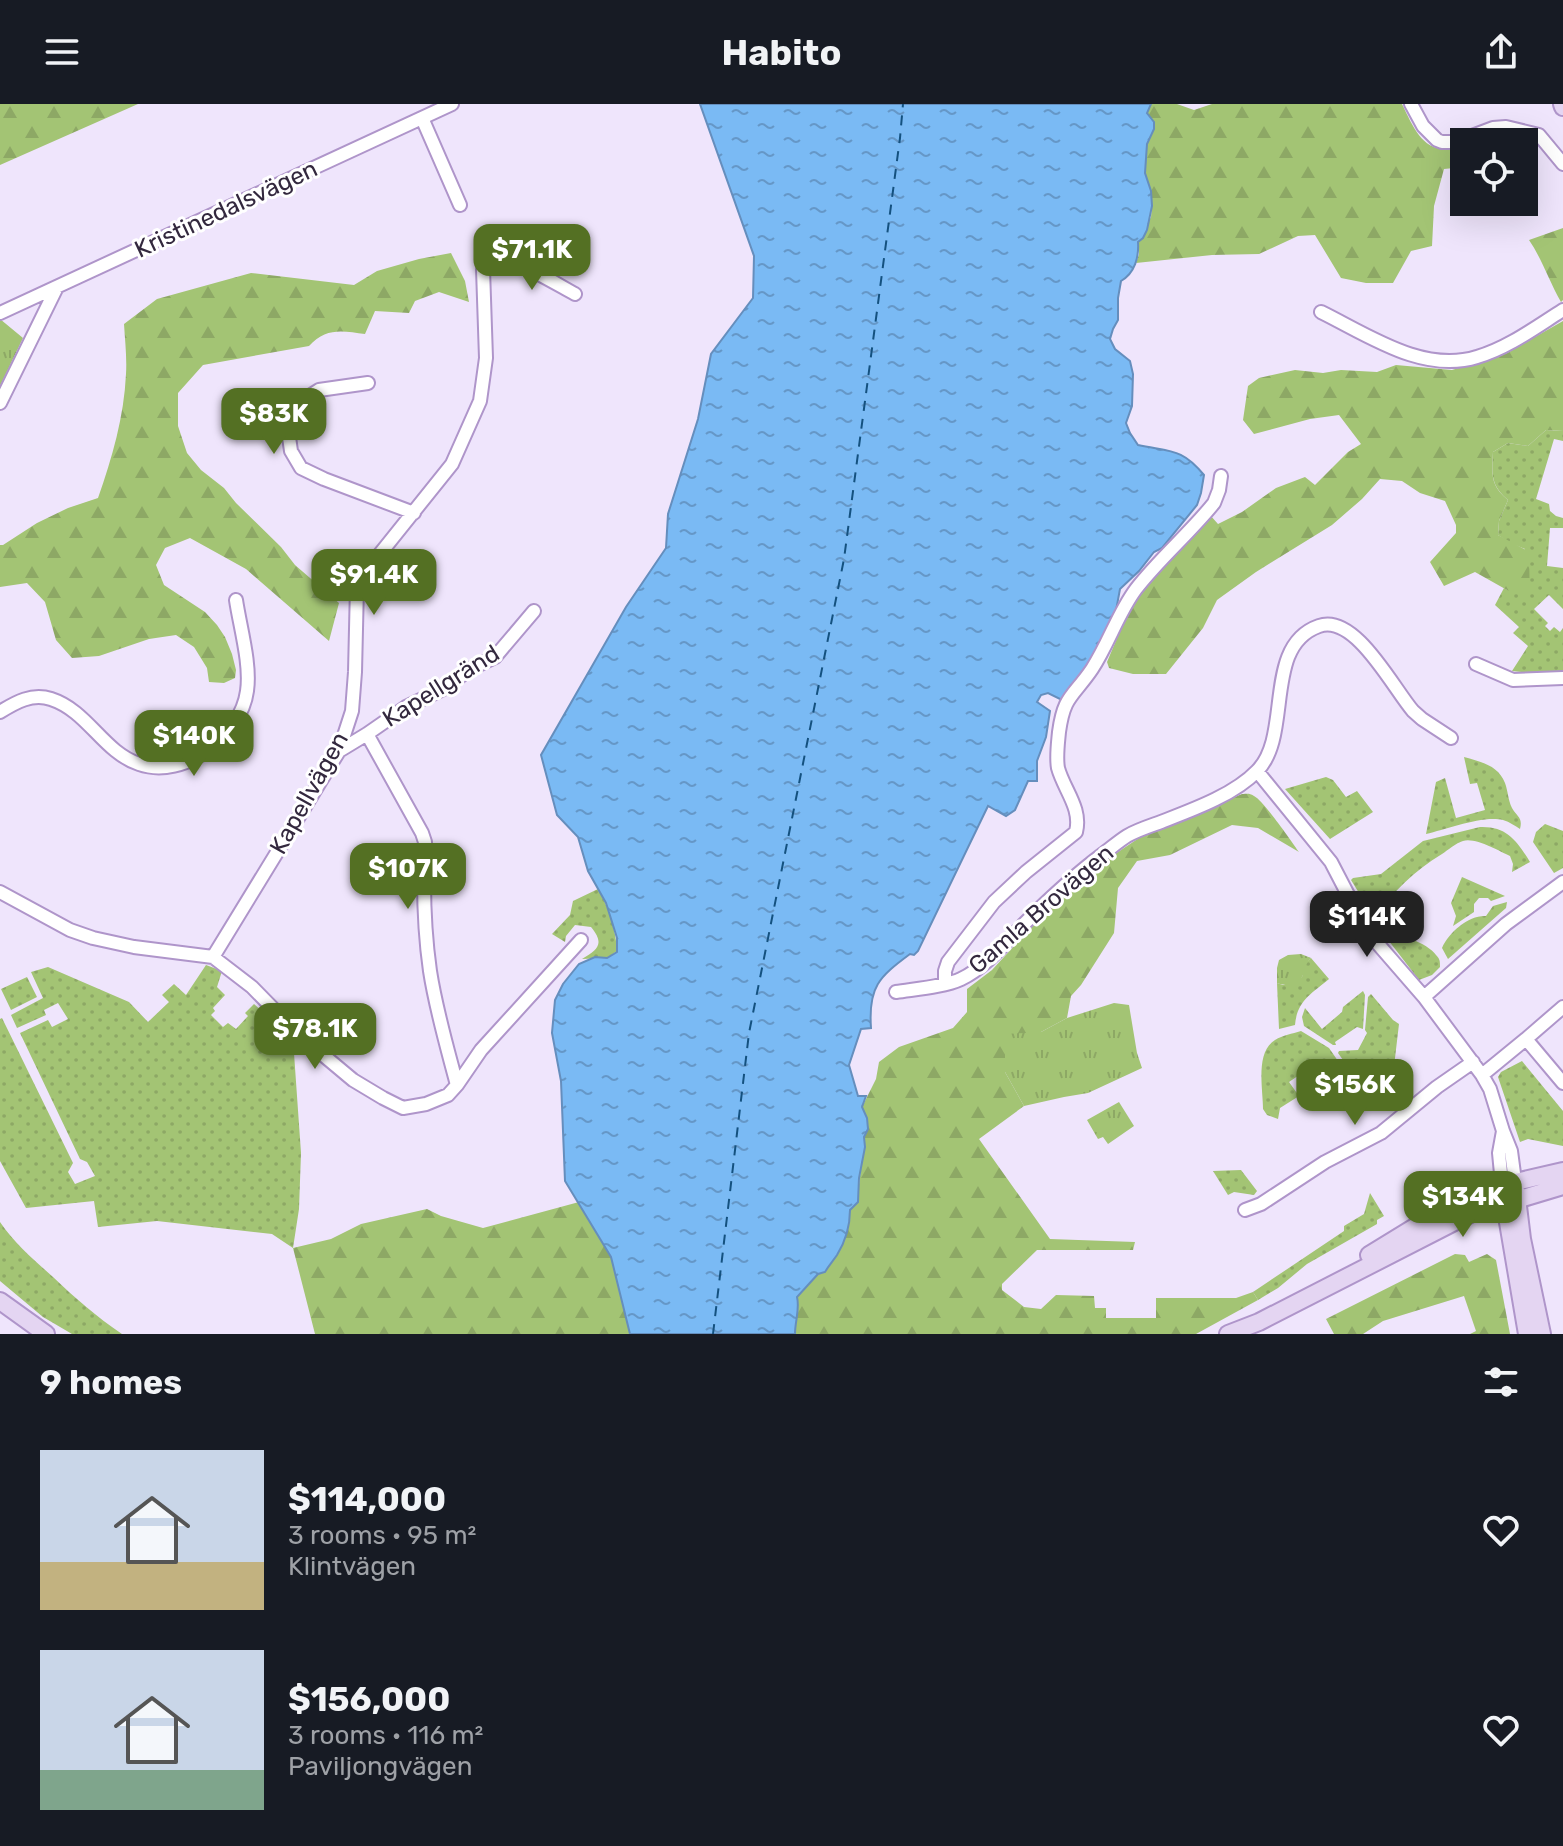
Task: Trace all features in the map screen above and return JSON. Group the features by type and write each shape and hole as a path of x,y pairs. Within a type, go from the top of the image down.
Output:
{"main road":[{"path":"1259,1322 1431,1217 1490,1188 1563,1171"},
{"path":"1508,1182 1527,1334"},
{"path":"1228,1334 1259,1322 1470,1214 1563,1186"},
{"path":"1510,1202 1542,1334"},
{"path":"0,1290 32,1323"},
{"path":"0,1301 46,1334"}],"street":[{"name":"Kristinedalsvägen","path":"0,313 452,104"},
{"path":"1411,104 1423,126 1442,142 1456,142 1493,128 1506,127 1539,135 1563,164"},
{"path":"422,118 460,205"},
{"name":"Kapellvägen","path":"213,957 339,751 352,711 357,586 452,464 480,401 486,358 483,269 494,260 503,259 575,294"},
{"path":"0,403 57,287"},
{"path":"1321,312 1401,352 1427,359 1456,361 1476,358 1504,346 1563,310"},
{"path":"368,383 319,390 289,412 287,423 291,451 301,468 414,513"},
{"path":"945,983 948,962 994,902 1076,832 1075,809 1057,765 1064,704 1090,671 1134,592 1214,503 1221,476"},
{"path":"0,712 27,698 48,698 68,706 119,755 139,765 172,768 197,758 230,729 247,694 248,674 236,600"},
{"name":"Kapellgränd","path":"339,751 406,707 445,688 470,669 495,657 534,611"},
{"path":"1451,738 1413,711 1367,649 1346,629 1322,625 1298,640 1286,660 1271,743 1257,771 1331,862 1378,944 1424,997 1482,1075 1490,1089 1503,1131 1499,1153 1508,1182"},
{"path":"1476,664 1513,680 1563,678"},
{"path":"367,734 425,842 430,970 457,1085"},
{"name":"Gamla Brovägen","path":"896,992 961,979 998,951 1063,886 1128,835 1235,789 1257,771"},
{"path":"1424,997 1506,924 1563,882"},
{"path":"0,892 70,930 93,938 134,947 213,957 252,987 298,1034 353,1080 403,1108 426,1104 448,1095 481,1050 581,940"},
{"path":"1482,1075 1563,1007"},
{"path":"1526,1039 1563,1083"},
{"path":"1245,1210 1261,1204 1325,1162 1381,1133 1473,1062"}],"green space":[{"path":"0,104 138,104 0,165"},
{"path":"1151,104 1177,104 1194,110 1212,104 1402,104 1424,141 1440,149 1450,148 1450,168 1444,169 1434,206 1432,246 1411,251 1393,283 1366,283 1341,278 1315,235 1298,236 1259,254 1212,255 1136,263 1138,241 1151,217 1152,206 1145,173 1147,144 1154,122 1147,113"},
{"path":"1563,228 1563,300 1561,302 1529,240"},
{"path":"451,253 465,281 469,302 439,292 415,301 409,313 375,311 365,334 328,333 309,346 203,365 178,393 178,426 187,453 281,547 295,565 339,603 329,641 246,569 190,538 165,548 156,565 164,585 205,612 225,637 236,670 235,678 224,683 209,682 207,668 194,647 176,635 149,639 99,656 72,658 56,640 45,602 27,583 0,587 0,545 68,508 98,498 123,406 126,368 124,324 157,299 251,273 354,285 377,271"},
{"path":"0,319 23,338 0,386"},
{"path":"1563,321 1563,431 1546,430 1528,446 1508,443 1493,452 1493,479 1508,500 1499,521 1498,535 1528,551 1530,591 1517,593 1507,590 1475,572 1444,586 1430,562 1456,533 1456,525 1445,501 1420,493 1402,481 1380,479 1332,525 1217,600 1203,628 1166,674 1133,674 1109,668 1107,662 1128,612 1147,582 1210,515 1218,524 1242,512 1276,488 1305,477 1315,485 1348,452 1361,444 1339,415 1310,419 1254,434 1243,420 1248,386 1259,378 1295,370 1377,372 1396,365 1452,370 1507,353"},
{"path":"1546,430 1563,431 1563,441 1554,439 1536,499 1549,504 1550,511 1563,518 1563,528 1550,528 1547,566 1563,568 1563,609 1549,595 1534,609 1548,623 1545,626 1550,631 1554,627 1560,632 1563,628 1563,671 1532,673 1512,671 1528,646 1513,633 1519,627 1495,605 1504,588 1507,590 1525,549 1498,535 1499,521 1508,500 1493,479 1492,467 1493,452 1508,443 1528,446"},
{"path":"1464,757 1488,765 1502,777 1511,805 1520,819 1520,829 1503,820 1485,819 1426,834 1436,782 1445,778 1456,818 1485,810 1477,783 1470,784"},
{"path":"1326,777 1333,780 1346,797 1357,791 1373,812 1330,839 1285,789"},
{"path":"1242,794 1251,794 1258,799 1299,852 1258,828 1232,825 1170,855 1137,861 1118,888 1114,933 1071,996 1067,1018 1041,1032 1005,1072 1024,1106 979,1139 1050,1239 1135,1242 1133,1250 1037,1250 1002,1284 1002,1290 1024,1307 1041,1309 1056,1295 1094,1296 1095,1308 1106,1308 1106,1318 1156,1318 1156,1298 1236,1298 1253,1292 1258,1300 1196,1334 795,1334 797,1297 818,1274 825,1272 837,1255 846,1233 850,1210 858,1201 865,1122 862,1107 876,1079 879,1062 899,1047 953,1028 967,1012 967,989 992,970 1050,907 1115,854 1142,836"},
{"path":"1545,824 1563,831 1563,868 1554,873 1533,842 1536,832"},
{"path":"1480,827 1497,829 1510,836 1530,862 1512,872 1510,856 1480,843 1460,842 1413,875 1389,899 1375,919 1351,880 1353,878 1381,874 1423,841"},
{"path":"1462,877 1505,896 1491,901 1479,898 1474,904 1474,912 1453,926 1456,916 1451,903"},
{"path":"598,889 611,919 617,951 607,958 582,959 598,946 598,938 591,927 575,925 565,942 552,934 570,915 573,901"},
{"path":"1507,902 1506,908 1448,959 1442,948 1455,931 1466,921 1486,916 1493,906"},
{"path":"1382,932 1403,936 1426,946 1438,958 1440,967 1432,975 1419,980"},
{"path":"1301,954 1311,958 1300,980 1291,984 1277,983 1279,960 1288,955"},
{"path":"1311,958 1329,979 1302,1004 1295,1025 1279,1029 1277,983 1283,985 1302,977 1305,964"},
{"path":"206,965 222,971 217,987 225,995 211,1015 223,1027 228,1023 236,1029 254,1004 293,1039 301,1153 299,1209 293,1248 272,1234 157,1221 98,1227 94,1201 26,1208 0,1161 2,1018 73,1163 68,1172 75,1184 95,1176 87,1162 80,1159 20,1033 48,1020 52,1027 68,1019 58,1003 44,1010 46,1015 17,1028 11,1015 43,998 31,972 48,967 129,1002 148,1022 169,1002 162,995 174,984 186,995"},
{"path":"27,977 37,997 11,1010 1,989"},
{"path":"1363,991 1363,1029 1357,1027 1333,1045 1304,1026 1302,1017 1305,1008 1322,1029"},
{"path":"1371,994 1399,1024 1393,1075 1375,1090 1360,1084 1338,1053 1358,1050 1367,1033 1368,997"},
{"path":"1114,1003 1129,1005 1142,1068 1088,1093 1024,1106 1005,1072 1005,1034 1041,1032 1067,1018"},
{"path":"1301,1031 1329,1048 1354,1084 1341,1108 1326,1086 1323,1087 1314,1074 1310,1076 1305,1071 1289,1082 1299,1096 1280,1108 1278,1119 1267,1115 1263,1109 1262,1062 1275,1040"},
{"path":"1522,1061 1563,1111 1563,1146 1528,1139 1520,1142 1498,1077 1501,1072"},
{"path":"1119,1102 1134,1126 1108,1144 1103,1137 1098,1139 1087,1120"},
{"path":"1241,1170 1257,1191 1254,1195 1234,1192 1228,1195 1213,1171"},
{"path":"1370,1193 1384,1216 1377,1220 1377,1224 1307,1264 1258,1300 1253,1292 1344,1231 1344,1226 1364,1214"},
{"path":"579,1202 611,1257 630,1334 315,1334 293,1248 331,1239 361,1224 427,1209 483,1228"},
{"path":"0,1222 32,1258 86,1307 122,1334 72,1334 43,1317 0,1281"},
{"path":"1455,1254 1465,1255 1469,1262 1487,1254 1496,1260 1510,1334 1470,1334 1476,1331 1464,1296 1383,1321 1363,1334 1334,1334 1326,1319"}],"water":[{"path":"700,104 1151,104 1147,113 1154,122 1154,129 1147,144 1145,173 1152,206 1147,230 1138,242 1135,264 1130,274 1121,281 1118,320 1110,339 1115,349 1130,361 1133,374 1132,406 1126,423 1138,445 1182,455 1204,475 1197,505 1162,548 1154,552 1120,589 1115,616 1102,646 1062,700 1048,693 1041,695 1037,702 1050,711 1046,737 1037,761 1037,781 1028,781 1015,810 1006,816 988,806 918,951 899,962 878,984 871,1002 871,1028 861,1029 849,1065 858,1096 866,1096 862,1107 868,1129 864,1137 858,1202 850,1210 846,1233 837,1255 825,1272 818,1274 797,1297 795,1334 630,1334 611,1257 565,1181 561,1081 552,1033 555,1000 563,984 579,964 595,957 607,958 617,952 617,938 606,903 588,871 578,837 557,815 541,755 626,607 666,548 668,514 698,419 711,354 753,298 754,256"}],"ferry route":[{"path":"713,1334 749,1033 844,559 903,104"}]}
